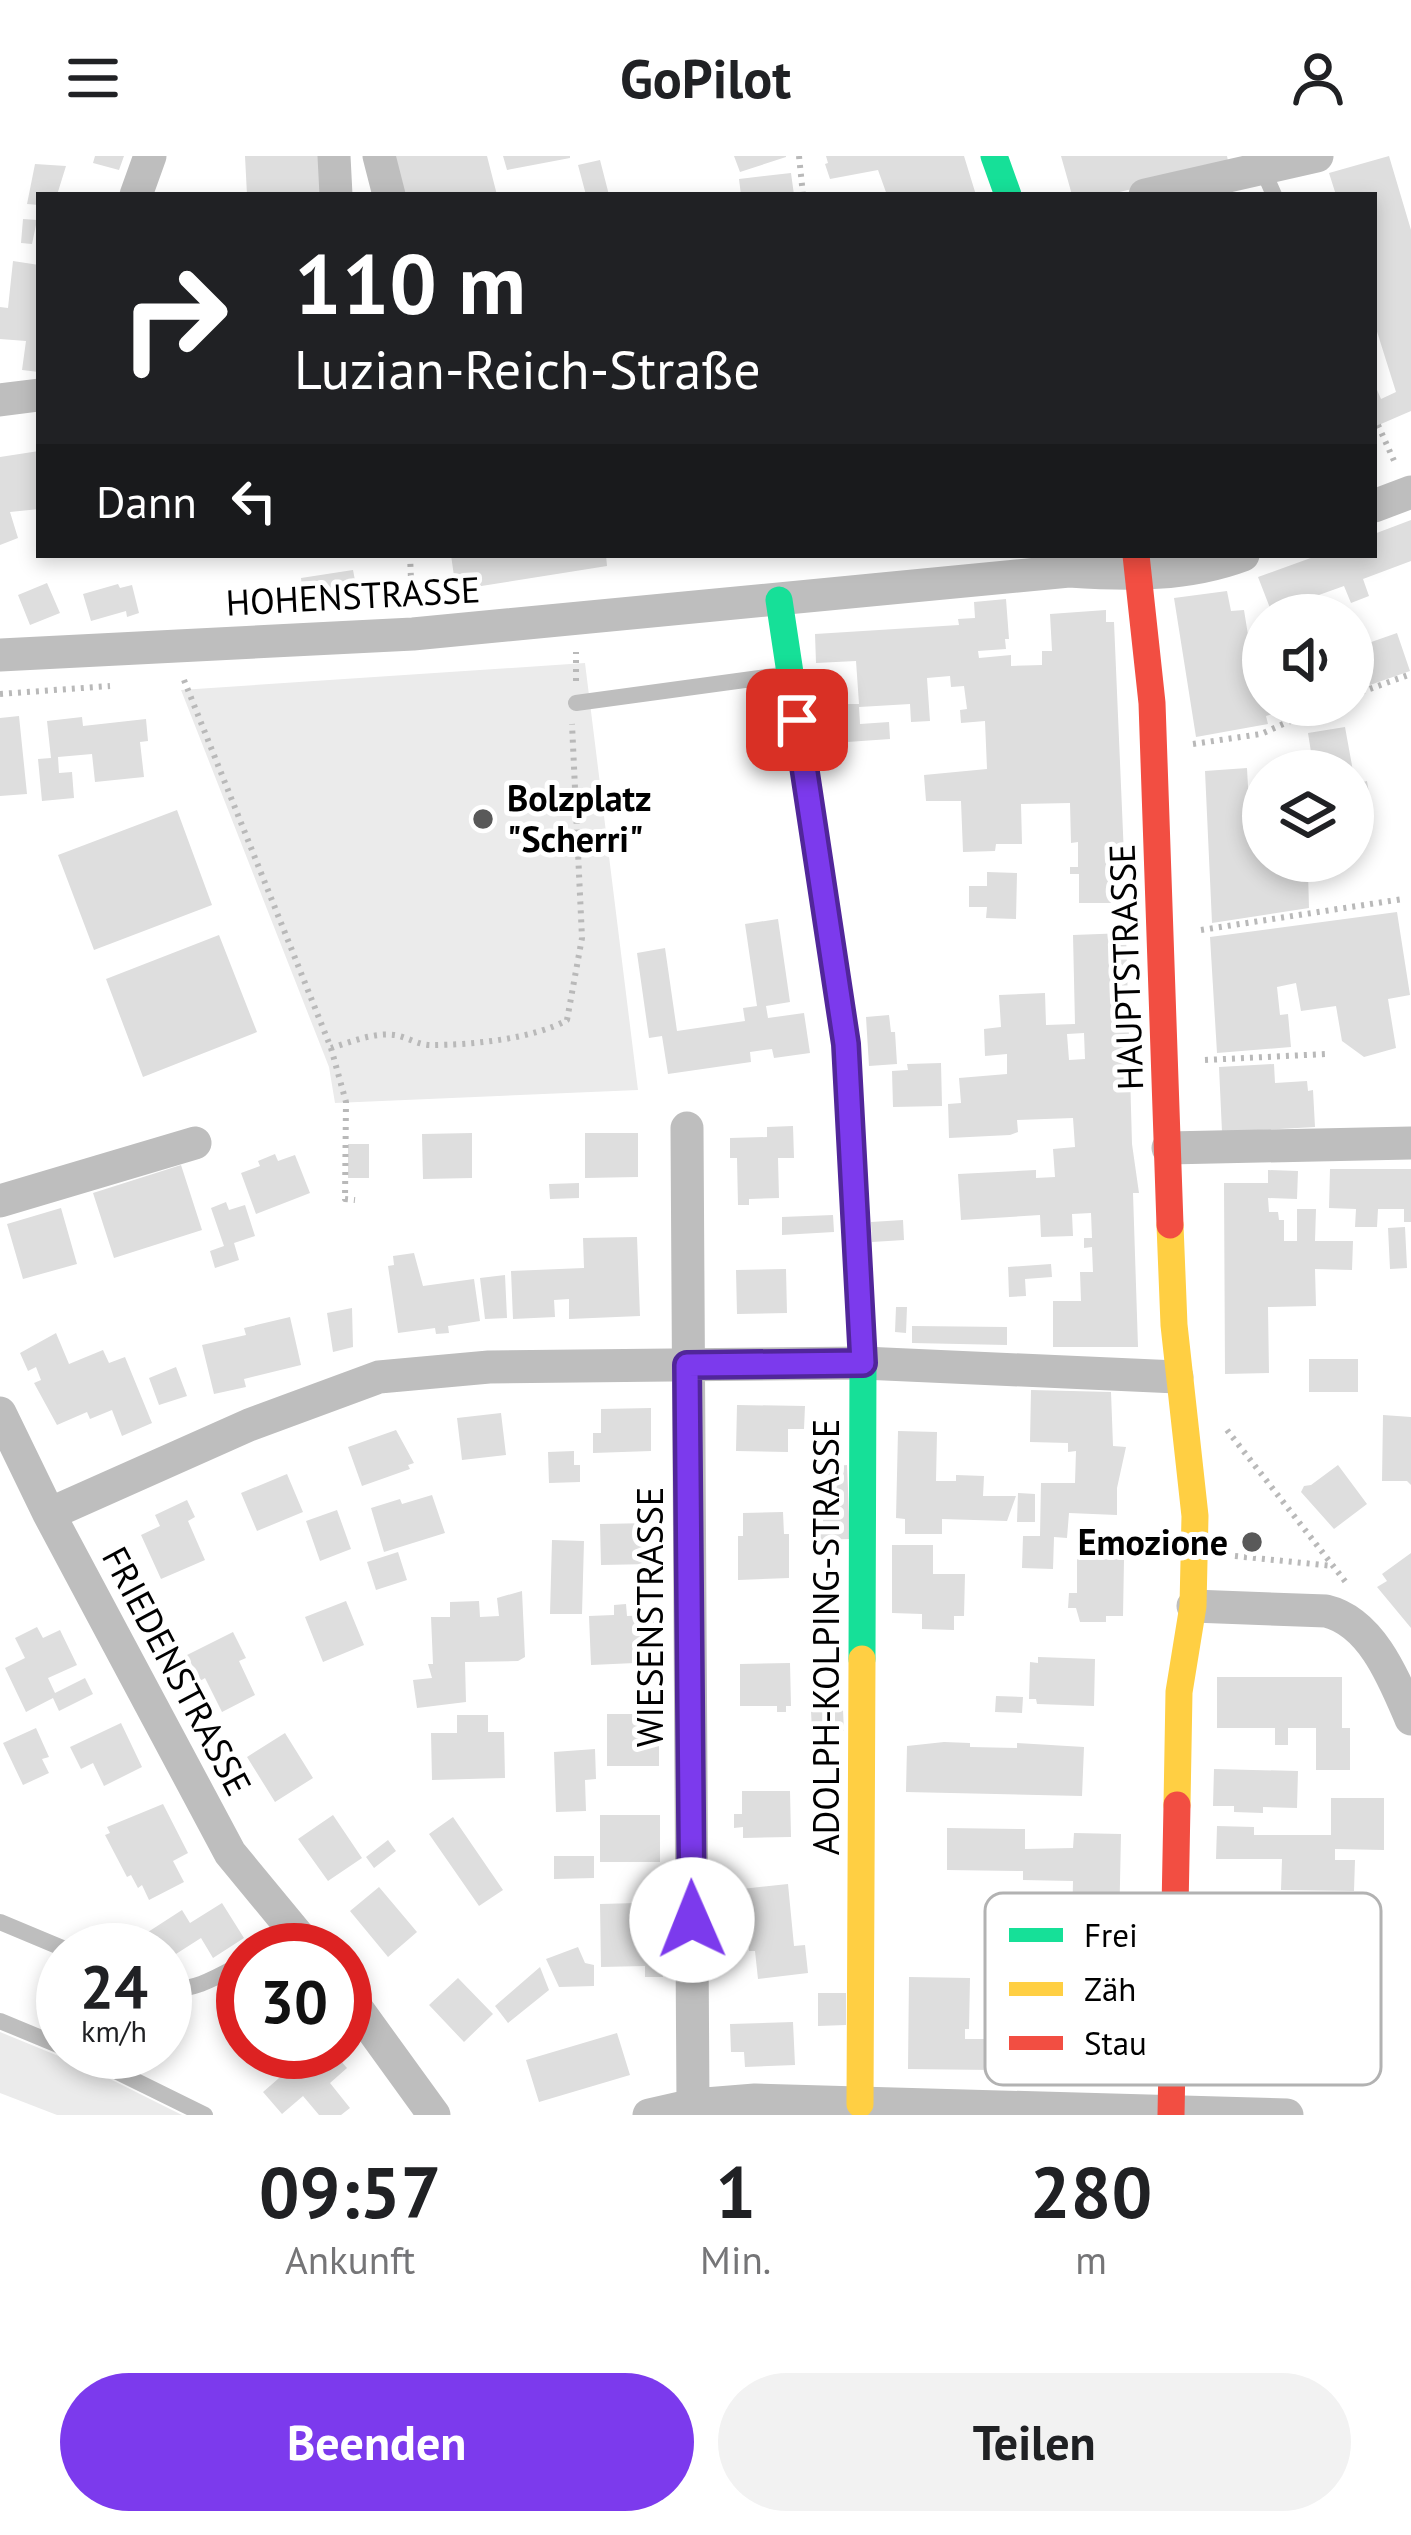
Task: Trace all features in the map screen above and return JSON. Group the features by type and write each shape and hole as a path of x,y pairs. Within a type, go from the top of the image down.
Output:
{"main road":[{"path":"994,156 1007,192"},
{"name":"HAUPTSTRASSE","path":"1138,566 1154,750 1178,1377 1194,1495 1193,1606 1179,1692 1175,1893"},
{"name":"ADOLPH-KOLPING-STRASSE","path":"779,599 846,1044 863,1363 860,2104"}],"street":[{"path":"137,192 150,156"},
{"path":"334,156 336,192"},
{"path":"379,156 388,192"},
{"path":"1162,192 1266,174 1317,156"},
{"path":"0,400 36,395"},
{"path":"1377,505 1410,493"},
{"name":"HOHENSTRASSE","path":"0,655 413,634 1069,571 1221,563 1235,558"},
{"name":"WIESENSTRASSE","path":"687,1128 693,2105"},
{"path":"0,1201 195,1143"},
{"path":"1168,1148 1411,1143"},
{"path":"49,1514 249,1425 380,1377 489,1367 863,1363 1178,1377"},
{"name":"FRIEDENSTRASSE","path":"0,1413 230,1853 277,1923"},
{"path":"1193,1606 1326,1611 1353,1622 1398,1689 1411,1719"},
{"path":"372,2029 434,2115"},
{"path":"649,2115 693,2105 755,2100 1287,2115"}],"lane":[{"path":"576,703 791,673"},
{"path":"0,1922 36,1937"},
{"path":"0,2021 36,2036"},
{"path":"131,2079 205,2115"}],"path":[{"path":"799,156 803,192"},
{"path":"1378,425 1410,493"},
{"path":"332,1048 365,1037 394,1035 426,1045 518,1036 549,1031 567,1020 582,938 572,722 576,650"},
{"path":"1374,687 1411,674"},
{"path":"184,680 332,1048 346,1102 345,1199 355,1200"},
{"path":"1154,750 1261,734 1279,726"},
{"path":"1162,935 1403,899"},
{"path":"1166,1061 1326,1054"},
{"path":"1184,1414 1212,1412 1354,1593 1353,1622"},
{"path":"1232,1556 1333,1566"}],"shaded area":[{"path":"585,663 638,1090 335,1103 329,1067 181,690"},
{"path":"0,2032 36,2047 36,2079 110,2079 182,2115 57,2115 0,2093"}],"building":[{"path":"95,156 124,156 119,170 93,163"},
{"path":"245,156 322,156 321,192 247,192"},
{"path":"394,156 487,156 496,192 403,192"},
{"path":"503,156 570,156 570,158 507,170"},
{"path":"734,156 786,156 786,157 740,172"},
{"path":"826,156 964,156 975,192 886,192 878,170 830,179"},
{"path":"1061,156 1227,156 1229,166 1120,192 1071,192"},
{"path":"1389,156 1411,230 1411,411 1377,426 1377,390 1381,399 1396,392 1377,332 1377,192 1335,192 1329,173"},
{"path":"600,160 608,192 585,192 578,165"},
{"path":"35,164 66,166 58,192 36,192 36,205 27,204"},
{"path":"791,173 794,192 741,192 739,179"},
{"path":"23,219 36,220 32,244 21,243"},
{"path":"13,261 36,265 36,372 22,370 26,341 0,339 0,307 8,308"},
{"path":"36,451 36,509 10,512 18,538 0,545 0,457"},
{"path":"1411,520 1411,561 1363,579 1368,594 1347,594 1344,586 1322,594 1265,594 1258,577 1311,558 1377,558 1377,533"},
{"path":"451,558 606,558 607,566 456,590"},
{"path":"353,570 357,591 303,598 301,578"},
{"path":"47,583 60,613 30,625 18,595"},
{"path":"118,584 120,588 132,585 139,613 127,617 126,611 91,621 83,594"},
{"path":"1227,591 1231,611 1242,610 1242,726 1257,726 1196,737 1174,598"},
{"path":"1006,599 1006,649 978,651 979,658 1011,655 1011,666 1042,665 1042,651 1052,651 1050,614 1106,610 1106,622 1114,622 1126,903 1079,903 1079,874 1070,874 1070,867 1078,867 1078,842 1071,843 1070,803 1021,804 1022,844 963,852 961,801 926,801 924,775 987,769 985,721 961,723 960,710 967,709 964,686 951,687 950,676 927,678 930,721 911,722 910,704 859,707 860,724 889,722 890,739 819,744 815,689 847,686 848,704 859,704 856,661 816,663 815,634 959,625 958,619 975,618 974,602"},
{"path":"1397,633 1410,671 1374,684 1374,641"},
{"path":"19,716 27,794 0,796 0,718"},
{"path":"82,717 83,726 146,719 148,741 140,742 144,777 95,782 92,754 58,757 59,773 72,772 74,798 42,801 38,759 51,758 47,721"},
{"path":"1345,727 1349,750 1311,750 1308,733"},
{"path":"1242,768 1242,882 1308,882 1309,908 1212,923 1205,771"},
{"path":"177,810 212,905 94,950 58,855"},
{"path":"987,872 1017,873 1016,919 986,918 987,907 969,907 969,886 987,886"},
{"path":"1397,912 1410,995 1388,999 1396,1048 1364,1057 1342,1041 1336,1006 1301,1011 1296,983 1277,987 1280,1015 1288,1014 1291,1047 1217,1053 1210,937"},
{"path":"778,919 790,1002 766,1006 768,1018 804,1013 810,1053 774,1058 772,1049 750,1052 751,1062 668,1074 662,1036 649,1038 637,953 665,948 677,1031 745,1021 743,1008 757,1006 745,924"},
{"path":"1126,933 1132,1144 1139,1193 1133,1193 1138,1347 1053,1347 1053,1301 1081,1301 1080,1272 1093,1272 1092,1247 1084,1248 1084,1238 1092,1238 1091,1213 1072,1214 1073,1236 1041,1237 1040,1215 961,1220 958,1174 1036,1170 1036,1178 1055,1177 1053,1149 1075,1147 1073,1118 1017,1120 1018,1132 1010,1135 949,1138 948,1104 961,1103 959,1078 1007,1074 1007,1054 985,1056 984,1029 1001,1027 999,995 1045,993 1046,1025 1075,1024 1073,935","holes":["1084,1033 1085,1059 1069,1060 1067,1034"]},
{"path":"219,935 257,1032 143,1077 106,979"},
{"path":"889,1015 897,1064 869,1066 866,1017"},
{"path":"941,1063 942,1106 893,1107 892,1071 908,1070 907,1064"},
{"path":"1274,1064 1275,1083 1307,1081 1308,1091 1313,1090 1315,1127 1222,1132 1219,1067"},
{"path":"793,1126 794,1158 778,1158 779,1198 749,1199 749,1205 738,1205 737,1158 730,1158 730,1138 767,1137 767,1127"},
{"path":"472,1133 472,1178 423,1179 422,1134"},
{"path":"585,1133 638,1133 638,1177 585,1178"},
{"path":"348,1144 369,1144 369,1178 348,1178"},
{"path":"275,1154 278,1161 295,1155 310,1193 256,1214 241,1173"},
{"path":"181,1165 202,1230 114,1258 93,1193"},
{"path":"1330,1169 1411,1169 1411,1222 1404,1222 1404,1209 1378,1209 1377,1227 1355,1227 1356,1209 1329,1208"},
{"path":"1268,1170 1298,1171 1297,1199 1268,1198 1269,1212 1278,1212 1279,1220 1284,1220 1284,1241 1297,1241 1297,1209 1316,1209 1315,1241 1353,1241 1352,1270 1315,1269 1316,1306 1268,1307 1269,1373 1225,1374 1224,1183 1268,1183"},
{"path":"579,1183 579,1198 550,1199 549,1184"},
{"path":"226,1202 229,1210 245,1205 255,1236 234,1243 239,1260 215,1268 210,1251 224,1246 211,1208"},
{"path":"61,1208 77,1264 23,1279 7,1224"},
{"path":"833,1215 834,1232 782,1235 782,1217"},
{"path":"903,1220 904,1240 872,1242 871,1222"},
{"path":"1405,1227 1407,1268 1390,1269 1388,1228"},
{"path":"637,1237 640,1316 569,1319 569,1299 554,1300 555,1317 513,1319 511,1271 584,1268 583,1238"},
{"path":"414,1253 423,1286 474,1279 480,1321 448,1326 449,1333 436,1334 435,1328 398,1333 388,1266 394,1265 393,1256"},
{"path":"1051,1264 1052,1277 1025,1279 1026,1296 1009,1297 1008,1267"},
{"path":"786,1269 787,1313 737,1314 736,1270"},
{"path":"505,1275 507,1318 485,1319 480,1278"},
{"path":"896,1307 907,1307 906,1333 895,1332"},
{"path":"352,1308 353,1347 333,1352 327,1313"},
{"path":"290,1317 301,1365 244,1379 246,1387 214,1394 202,1345 246,1335 244,1328"},
{"path":"912,1326 1007,1327 1007,1345 912,1343"},
{"path":"56,1333 69,1364 103,1350 109,1363 125,1357 152,1423 122,1436 112,1410 90,1419 87,1412 57,1425 34,1383 41,1380 36,1367 28,1371 20,1353"},
{"path":"1309,1359 1358,1359 1358,1392 1309,1392"},
{"path":"176,1367 187,1396 159,1405 149,1378"},
{"path":"1031,1390 1111,1392 1113,1446 1126,1447 1117,1515 1069,1513 1067,1538 1054,1537 1053,1569 1022,1568 1023,1536 1040,1536 1041,1483 1075,1483 1076,1451 1068,1452 1068,1443 1030,1442"},
{"path":"737,1405 805,1406 804,1429 788,1429 788,1452 736,1451"},
{"path":"651,1408 651,1451 593,1453 593,1433 601,1433 601,1409"},
{"path":"501,1413 506,1455 462,1460 457,1418"},
{"path":"1383,1415 1411,1417 1411,1485 1382,1481"},
{"path":"396,1430 414,1463 408,1465 410,1469 362,1486 348,1447"},
{"path":"898,1431 937,1432 936,1481 956,1481 956,1475 984,1476 983,1496 1016,1496 1007,1521 942,1519 942,1534 905,1534 905,1519 896,1518"},
{"path":"574,1451 580,1482 549,1483 548,1452"},
{"path":"847,1465 850,1539 810,1540 809,1527 823,1527 823,1467"},
{"path":"1338,1465 1367,1504 1334,1529 1301,1492"},
{"path":"287,1474 303,1512 257,1531 241,1493"},
{"path":"1018,1493 1035,1494 1035,1522 1017,1522"},
{"path":"432,1495 445,1533 384,1552 371,1508"},
{"path":"187,1500 195,1517 188,1521 205,1560 161,1579 141,1535 160,1526 155,1515"},
{"path":"337,1510 351,1549 320,1561 306,1521"},
{"path":"783,1512 784,1534 789,1534 789,1578 738,1580 743,1513"},
{"path":"651,1523 652,1564 601,1565 600,1524"},
{"path":"552,1540 584,1541 582,1614 550,1614"},
{"path":"892,1545 933,1545 933,1574 965,1574 964,1616 954,1616 954,1630 922,1629 922,1614 892,1613"},
{"path":"398,1552 407,1580 376,1590 367,1562"},
{"path":"1411,1553 1411,1628 1377,1587 1387,1581 1382,1574"},
{"path":"1077,1559 1124,1559 1123,1616 1080,1622 1076,1608 1068,1608 1069,1593 1077,1593"},
{"path":"522,1591 525,1657 465,1662 466,1702 417,1708 413,1680 432,1678 428,1664 433,1664 431,1617 450,1617 450,1602 479,1601 480,1617 499,1616 497,1598"},
{"path":"346,1601 364,1645 323,1662 305,1617"},
{"path":"626,1604 627,1616 655,1615 657,1662 591,1665 589,1616 614,1615 614,1605"},
{"path":"37,1627 43,1638 60,1630 77,1665 48,1678 55,1693 85,1678 93,1694 59,1711 53,1698 26,1712 5,1668 25,1658 15,1638"},
{"path":"233,1632 246,1658 239,1661 255,1695 222,1712 187,1655"},
{"path":"1038,1657 1095,1659 1094,1706 1037,1704 1036,1699 1029,1699 1030,1662 1038,1663"},
{"path":"790,1663 791,1706 786,1706 786,1712 777,1712 777,1706 740,1706 740,1664"},
{"path":"1217,1677 1342,1677 1342,1728 1350,1728 1350,1770 1316,1770 1316,1728 1288,1728 1288,1745 1275,1745 1275,1728 1217,1728"},
{"path":"996,1696 1023,1697 1022,1713 995,1712"},
{"path":"843,1710 844,1731 812,1732 811,1711"},
{"path":"607,1714 659,1714 659,1766 607,1766"},
{"path":"457,1715 488,1715 488,1732 504,1732 505,1778 432,1780 431,1733 457,1733"},
{"path":"121,1723 142,1767 104,1786 93,1763 81,1769 70,1747"},
{"path":"36,1728 49,1757 42,1759 49,1773 23,1785 3,1743"},
{"path":"285,1733 313,1778 275,1802 247,1757"},
{"path":"970,1743 970,1747 1017,1748 1017,1743 1084,1747 1082,1796 906,1792 907,1746"},
{"path":"595,1749 596,1779 585,1780 586,1811 556,1812 554,1752"},
{"path":"1214,1769 1298,1771 1297,1808 1263,1807 1263,1813 1213,1806"},
{"path":"742,1791 790,1791 791,1837 743,1838 743,1827 734,1828 734,1814 742,1814"},
{"path":"1331,1798 1384,1798 1384,1850 1335,1849 1335,1860 1355,1860 1354,1891 1281,1890 1282,1859 1216,1859 1217,1826 1254,1827 1254,1835 1331,1835"},
{"path":"163,1804 188,1853 173,1861 184,1882 149,1900 142,1885 138,1888 131,1875 127,1877 105,1835 110,1833 107,1827"},
{"path":"333,1815 362,1858 328,1881 298,1839"},
{"path":"600,1815 660,1815 660,1862 600,1862"},
{"path":"453,1817 503,1890 479,1906 429,1834"},
{"path":"947,1828 1025,1829 1025,1849 1073,1848 1074,1833 1121,1834 1120,1893 1073,1893 1073,1881 1023,1880 1023,1871 947,1870"},
{"path":"388,1840 396,1851 374,1868 366,1857"},
{"path":"554,1856 594,1856 594,1878 554,1879"},
{"path":"788,1884 794,1946 805,1945 808,1973 758,1979 755,1951 749,1951 742,1889"},
{"path":"379,1887 417,1932 388,1957 372,1938 372,1923 360,1923 350,1911"},
{"path":"222,1903 235,1923 216,1923 213,1958 201,1938 192,1944 190,1923"},
{"path":"637,1903 637,1917 655,1917 656,1960 662,1960 663,1977 645,1977 645,1966 601,1967 600,1904"},
{"path":"182,1910 190,1923 162,1923"},
{"path":"578,1947 585,1963 594,1965 594,1986 559,1987 546,1959"},
{"path":"540,1967 549,1990 508,2023 495,2006"},
{"path":"909,1977 970,1978 965,2039 985,2039 985,2070 908,2069"},
{"path":"458,1978 493,2014 464,2042 429,2005"},
{"path":"818,1993 846,1993 846,2025 818,2026"},
{"path":"793,2022 795,2065 745,2067 744,2052 731,2052 730,2024"},
{"path":"617,2033 630,2075 539,2102 526,2060"},
{"path":"278,2079 335,2079 330,2083 350,2108 341,2115 319,2115 303,2096 282,2114 263,2092"}],"traffic: fast":[{"path":"994,156 1007,192"},
{"path":"779,600 846,1044 863,1363 862,1659"}],"traffic: slow":[{"path":"1170,1225 1174,1325 1195,1516 1193,1606 1179,1692 1177,1805"},
{"path":"860,2104 862,1659"}],"traffic: jam":[{"path":"1136,558 1152,703 1170,1225"},
{"path":"1175,1893 1177,1805"},
{"path":"1171,2115 1172,2085"}],"place":[{"name":"Bolzplatz \"Scherri\"","path":"483,819"},
{"name":"Emozione","path":"1252,1542"}],"route":[{"path":"692,1920 687,1365 863,1363 846,1044 797,720"}]}
